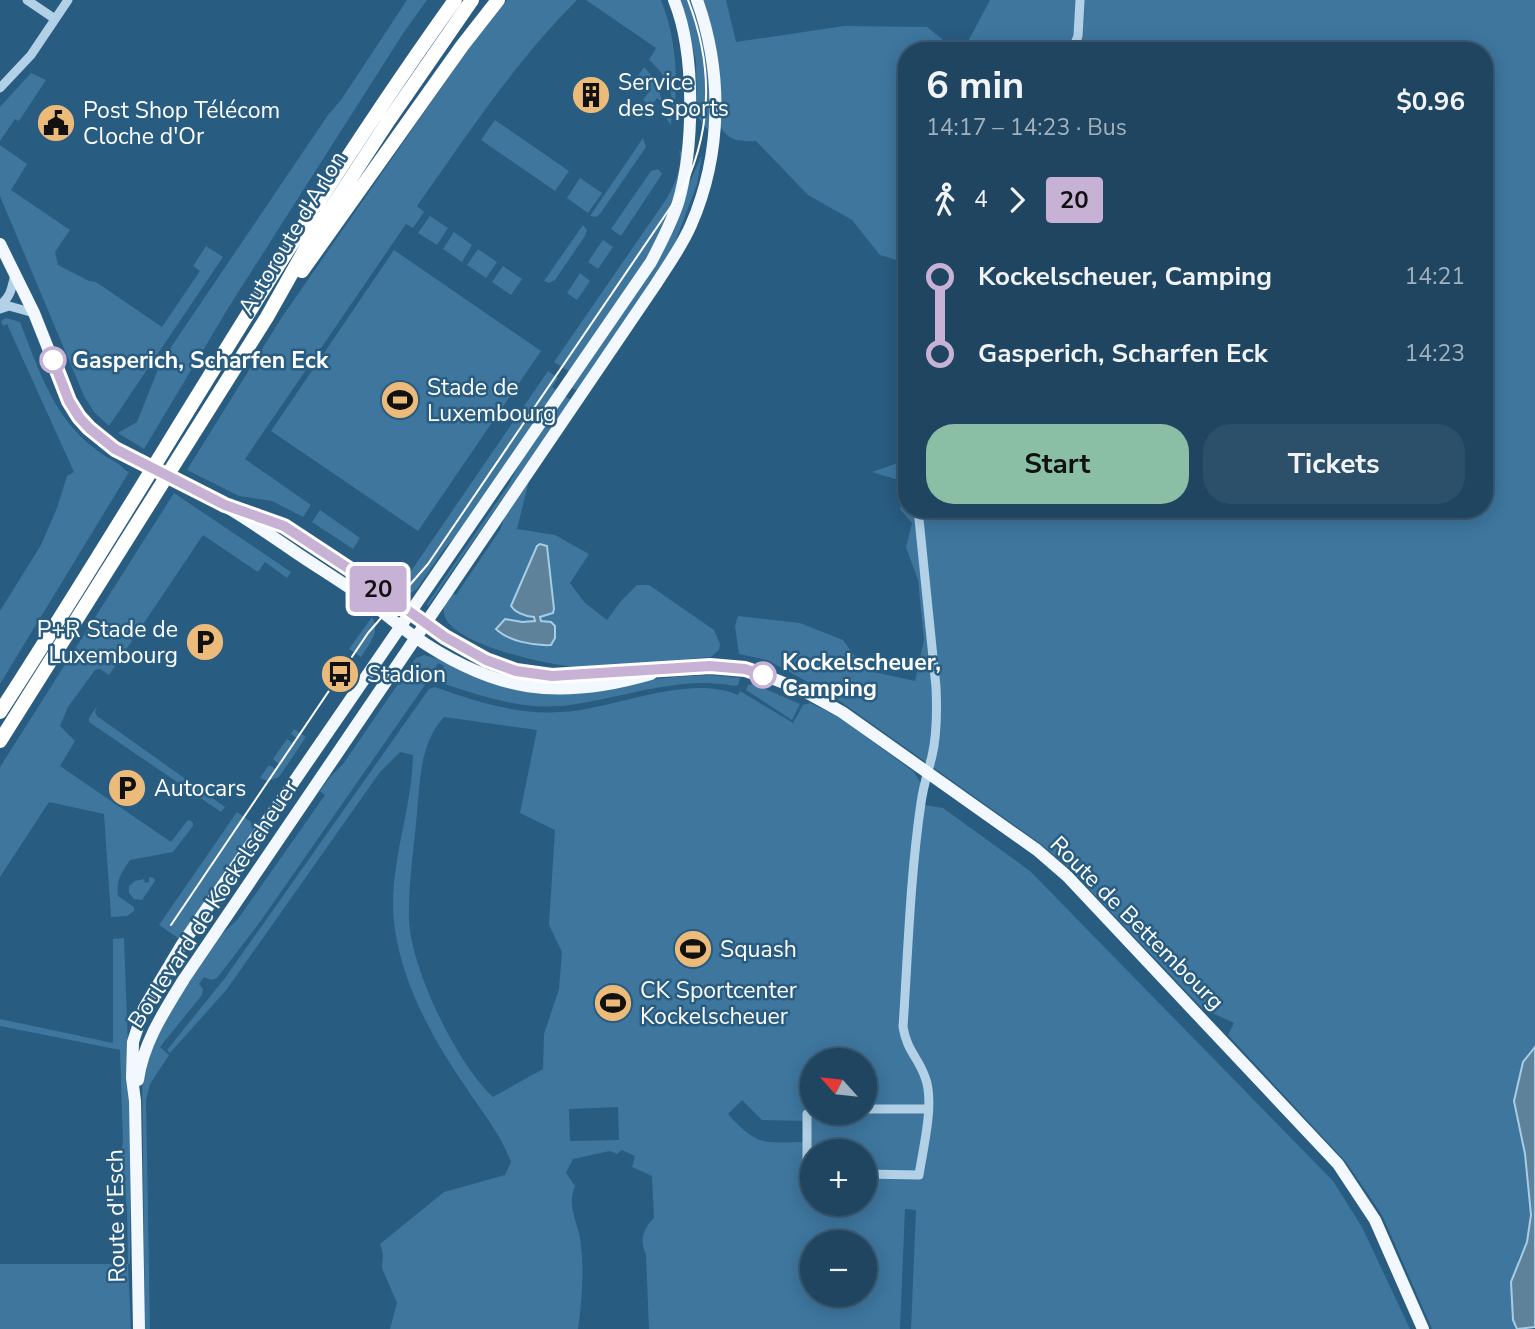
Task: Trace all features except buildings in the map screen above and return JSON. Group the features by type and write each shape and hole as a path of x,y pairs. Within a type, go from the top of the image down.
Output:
{"highway":[{"path":"408,68 424,29 444,0"},
{"name":"Autoroute d'Arlon","path":"0,712 271,278 455,0"},
{"name":"Autoroute d'Arlon","path":"0,741 267,317 311,239 472,0"},
{"path":"389,120 480,0"},
{"path":"267,317 322,245 462,46 499,0"}],"main road":[{"name":"Boulevard de Kockelscheuer","path":"135,1101 132,1078 133,1042 137,1025 153,990 651,262 669,226 685,166 689,89 687,51 674,0"},
{"name":"Boulevard de Kockelscheuer","path":"135,1101 143,1054 167,1007 656,284 691,226 706,185 713,150 716,105 707,33 697,0"},
{"path":"0,244 34,313 69,401 79,417 101,439 225,505 362,597 416,638"},
{"path":"225,505 284,526 426,623"},
{"name":"Route de Bettembourg","path":"426,623 465,650 516,671 552,676 710,666 745,669 804,691 842,712 1037,850 1067,876 1338,1164 1375,1220 1423,1329"},
{"name":"Route de Bettembourg","path":"416,638 480,674 519,686 544,690 610,684 672,668"},
{"name":"Route d'Esch","path":"135,1101 139,1329"}],"street":[{"path":"27,0 55,19"},
{"path":"0,88 31,55 68,0"},
{"path":"1076,42 1080,0"},
{"path":"0,307 10,293 15,272"},
{"path":"0,307 9,306 34,313"},
{"path":"877,1174 919,1175 928,1108 929,1088 925,1074 906,1043 903,1027 921,803 932,756 936,687 919,518"},
{"path":"877,1109 928,1108"}],"shaded area":[{"path":"407,0 427,0 230,305 144,449 118,433 137,422 161,362"},
{"path":"507,0 577,0 533,48 473,126 417,206 424,212 413,228 406,224 245,459 311,505 303,517 272,501 239,496 187,470 280,320 466,52"},
{"path":"586,0 661,0 672,38 675,64 675,104 671,125 667,120 672,102 668,84 662,73 649,60 656,48"},
{"path":"680,0 692,0 705,48 711,98 708,130 697,116 696,62"},
{"path":"702,0 726,0 736,42 844,26 927,27 946,42 898,42 898,261 880,255 852,220 808,195 756,141 735,139 726,134 720,125"},
{"path":"990,0 1535,0 1535,1047 1523,1062 1514,1101 1525,1154 1531,1215 1527,1242 1518,1260 1513,1320 1517,1329 1432,1329 1382,1215 1346,1162 1228,1035 1234,1023 1202,1008 1069,868 1041,844 830,694 767,660 739,654 735,626 738,616 800,623 843,640 865,670 915,681 924,640 918,580 906,547 912,523 908,518 1493,518 1493,42 968,42"},
{"path":"644,67 657,82 662,102 657,98 651,106 643,100 651,89 636,79"},
{"path":"31,73 46,80 19,121 15,119 0,141 0,107"},
{"path":"495,120 569,171 555,191 481,140"},
{"path":"643,138 646,147 600,214 596,217 590,216"},
{"path":"0,145 27,164 11,190 70,230 55,252 58,265 96,282 162,327 200,271 193,266 206,246 223,257 109,426 94,412 84,396 0,196"},
{"path":"679,149 682,153 676,195 653,251 570,372 554,362 667,198 678,174"},
{"path":"702,155 697,184 672,251 577,391 571,387 686,191"},
{"path":"658,169 662,174 621,236 611,229 651,171"},
{"path":"580,178 602,193 588,213 567,198"},
{"path":"430,216 448,228 437,245 418,233"},
{"path":"583,225 587,230 585,236 555,280 549,283 544,281"},
{"path":"454,232 472,245 462,262 443,249"},
{"path":"603,240 613,247 598,269 588,262"},
{"path":"478,249 497,262 486,278 467,265"},
{"name":"Stade de Luxembourg","path":"394,250 541,351 418,531 271,431"},
{"path":"503,266 522,279 511,295 492,282"},
{"path":"580,273 590,281 577,300 567,293"},
{"path":"6,318 20,322 45,384 66,420 80,436 129,472 0,684 0,611 41,545 67,476 74,472 7,324 3,326 1,321"},
{"path":"548,371 558,378 552,387 558,391 460,532 445,548 417,589 405,597 393,593 407,577"},
{"path":"565,396 571,400 428,606 427,604"},
{"path":"898,461 898,480 872,472"},
{"path":"529,481 517,529 555,535 589,554 570,583 584,602 607,620 637,585 649,585 714,630 720,644 719,650 711,657 589,669 517,656 471,639 454,629 444,614 450,592 456,595 500,530 506,514","holes":["537,546 548,548 554,609 552,613 540,616 541,621 553,624 553,643 527,643 497,631 505,619 535,621 534,617 522,615 511,606"]},
{"path":"174,493 291,572 287,578 265,562 258,572 203,535 109,675 100,669 95,670 68,707 60,726 75,741 60,766 171,842 187,821 193,823 173,852 130,860 120,877 118,896 134,907 134,911 127,916 111,917 104,814 49,802 0,877 0,767"},
{"path":"320,510 360,538 353,549 312,522"},
{"path":"540,544 547,546 554,609 553,613 540,617 541,621 551,622 555,626 555,638 551,645 522,642 507,637 496,629 505,619 535,621 534,617 521,614 511,606"},
{"path":"372,617 375,632 361,657 349,649"},
{"path":"424,655 510,689 549,693 673,677 710,675 740,678 738,685 734,686 714,683 673,685 590,702 537,706 506,702 444,684 438,676 444,666 438,663 260,922 217,978 211,980 204,977 199,984 203,989 202,995 160,1047 169,1055 150,1084 146,1100 150,1329 145,1329 142,1068 165,1017 221,935 238,919 325,795 320,791 330,777 343,764 416,658"},
{"path":"754,684 800,704 792,720 746,690 748,685"},
{"path":"435,687 498,706 562,712 674,690 719,689 738,695 740,691 793,723 803,705 810,703 839,717 914,772 920,782 925,805 943,808 1030,871 1333,1181 1362,1227 1410,1329 911,1329 916,1210 905,1209 900,1329 649,1329 643,1240 647,1227 654,1218 652,1176 632,1167 635,1156 622,1150 617,1154 610,1151 573,1159 566,1173 575,1186 572,1209 582,1255 578,1329 390,1329 397,1303 382,1268 383,1254 380,1244 444,1192 505,1175 511,1162 497,1133 432,1033 413,993 399,952 393,908 394,886 412,777 413,755 400,752 380,772 227,989 170,1053 167,1050 225,978 429,689","holes":["444,717 537,730 520,813 555,830 549,925 562,952 559,989 544,1034 543,1069 493,1097 465,1062 438,1014 418,964 409,920 409,893 421,775 430,738","800,1048 877,1048 877,1125 807,1125 807,1139 877,1139 877,1216 800,1216 800,1142 771,1142 755,1138 728,1114 742,1100 762,1120 800,1121","618,1107 619,1140 570,1141 569,1109"]},
{"path":"97,706 97,716 225,807 221,812 89,722"},
{"path":"294,729 306,737 279,777 268,781 260,778 269,765 277,770 280,765 273,759 287,739 294,744 298,739 291,734"},
{"path":"237,812 251,822 253,831 181,940 159,925"},
{"path":"149,877 155,881 142,900 134,899 129,893 129,886 144,879 145,883 149,882"},
{"path":"124,938 131,1129 128,1265 131,1329 0,1329 0,1264 128,1264 127,1210 121,1151 120,1050 0,1026 0,1019 113,1043 113,939"},
{"path":"1535,1047 1535,1327 1517,1329 1513,1320 1511,1282 1527,1242 1531,1215 1525,1154 1514,1101 1523,1062"}],"tram line":[{"path":"171,925 368,633 428,564 685,186 701,140 706,93 702,47 688,0"}],"bus line":[{"name":"20","path":"53,360 69,401 79,417 115,449 225,505 284,526 465,650 501,667 552,676 710,666 745,669 763,675"}],"place":[{"name":"Service des Sports","path":"591,95"},
{"name":"Post Shop Télécom Cloche d'Or","path":"56,123"},
{"name":"Gasperich, Scharfen Eck","path":"53,360"},
{"name":"Stade de Luxembourg","path":"400,400"},
{"name":"P+R Stade de Luxembourg","path":"205,642"},
{"name":"Stadion","path":"340,674"},
{"name":"Kockelscheuer, Camping","path":"763,675"},
{"name":"Autocars","path":"127,788"},
{"name":"Squash","path":"693,949"},
{"name":"CK Sportcenter Kockelscheuer","path":"613,1003"}]}
